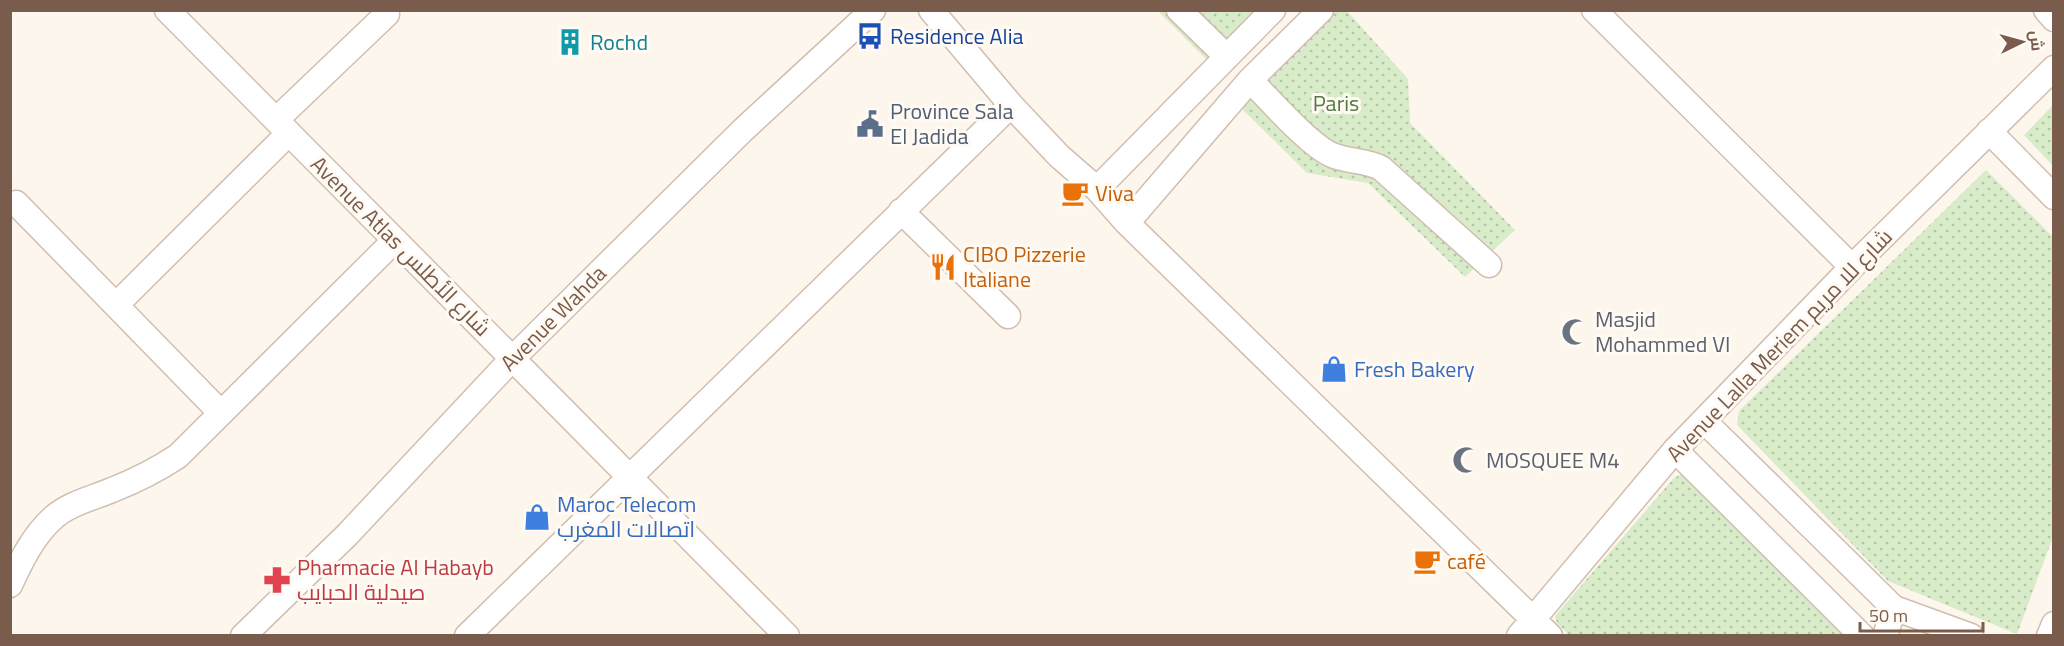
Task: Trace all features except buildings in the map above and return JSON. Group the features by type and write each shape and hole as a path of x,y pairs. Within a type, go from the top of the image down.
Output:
{"street":[{"name":"Avenue Atlas شارع الأطلس","path":"167,10 787,636"},
{"name":"Avenue Wahda","path":"243,636 347,535 512,359 742,130 873,10"},
{"path":"931,10 1011,105 1059,156 1097,189 1127,223 1526,627 1550,636"},
{"path":"1179,10 1227,57"},
{"path":"1097,189 1273,10"},
{"path":"1127,223 1250,80 1321,10"},
{"path":"1594,10 1852,267"},
{"path":"2046,10 2054,19"},
{"path":"116,305 387,14"},
{"name":"Avenue Lalla Meriem شارع للا مريم","path":"1526,627 1675,450 1852,267 2054,68"},
{"path":"1250,80 1317,146 1342,158 1371,163 1382,168 1489,265"},
{"path":"467,636 1011,105"},
{"path":"1989,131 2054,197"},
{"path":"16,203 221,413"},
{"path":"901,211 1008,316"},
{"path":"10,585 22,558 54,517 73,506 159,469 178,456 395,240"},
{"path":"1704,421 1894,608 1971,636"},
{"path":"1675,450 1862,636"},
{"path":"1885,636 1894,608"},
{"path":"2049,636 2054,624"}],"green space":[{"path":"1158,11 1257,11 1207,60"},
{"name":"Paris","path":"1326,11 1347,11 1408,79 1410,123 1515,230 1465,277 1368,183 1307,173 1236,103"},
{"path":"2053,105 2053,166 2024,135"},
{"path":"1986,170 2053,237 2053,537 2017,634 1888,581 1737,425 1739,411"},
{"path":"1681,474 1688,474 1851,635 1569,635 1557,623 1555,616 1673,479"}],"place":[{"name":"Residence Alia","path":"870,36"},
{"name":"Rochd","path":"570,42"},
{"name":"Province Sala El Jadida","path":"870,124"},
{"name":"Viva","path":"1075,193"},
{"name":"CIBO Pizzerie Italiane","path":"943,267"},
{"name":"Masjid Mohammed VI","path":"1575,332"},
{"name":"Fresh Bakery","path":"1334,369"},
{"name":"MOSQUEE M4","path":"1466,460"},
{"name":"Maroc Telecom اتصالات المغرب","path":"537,517"},
{"name":"café","path":"1427,561"},
{"name":"Pharmacie Al Habayb صيدلية الحبايب","path":"277,580"}]}
